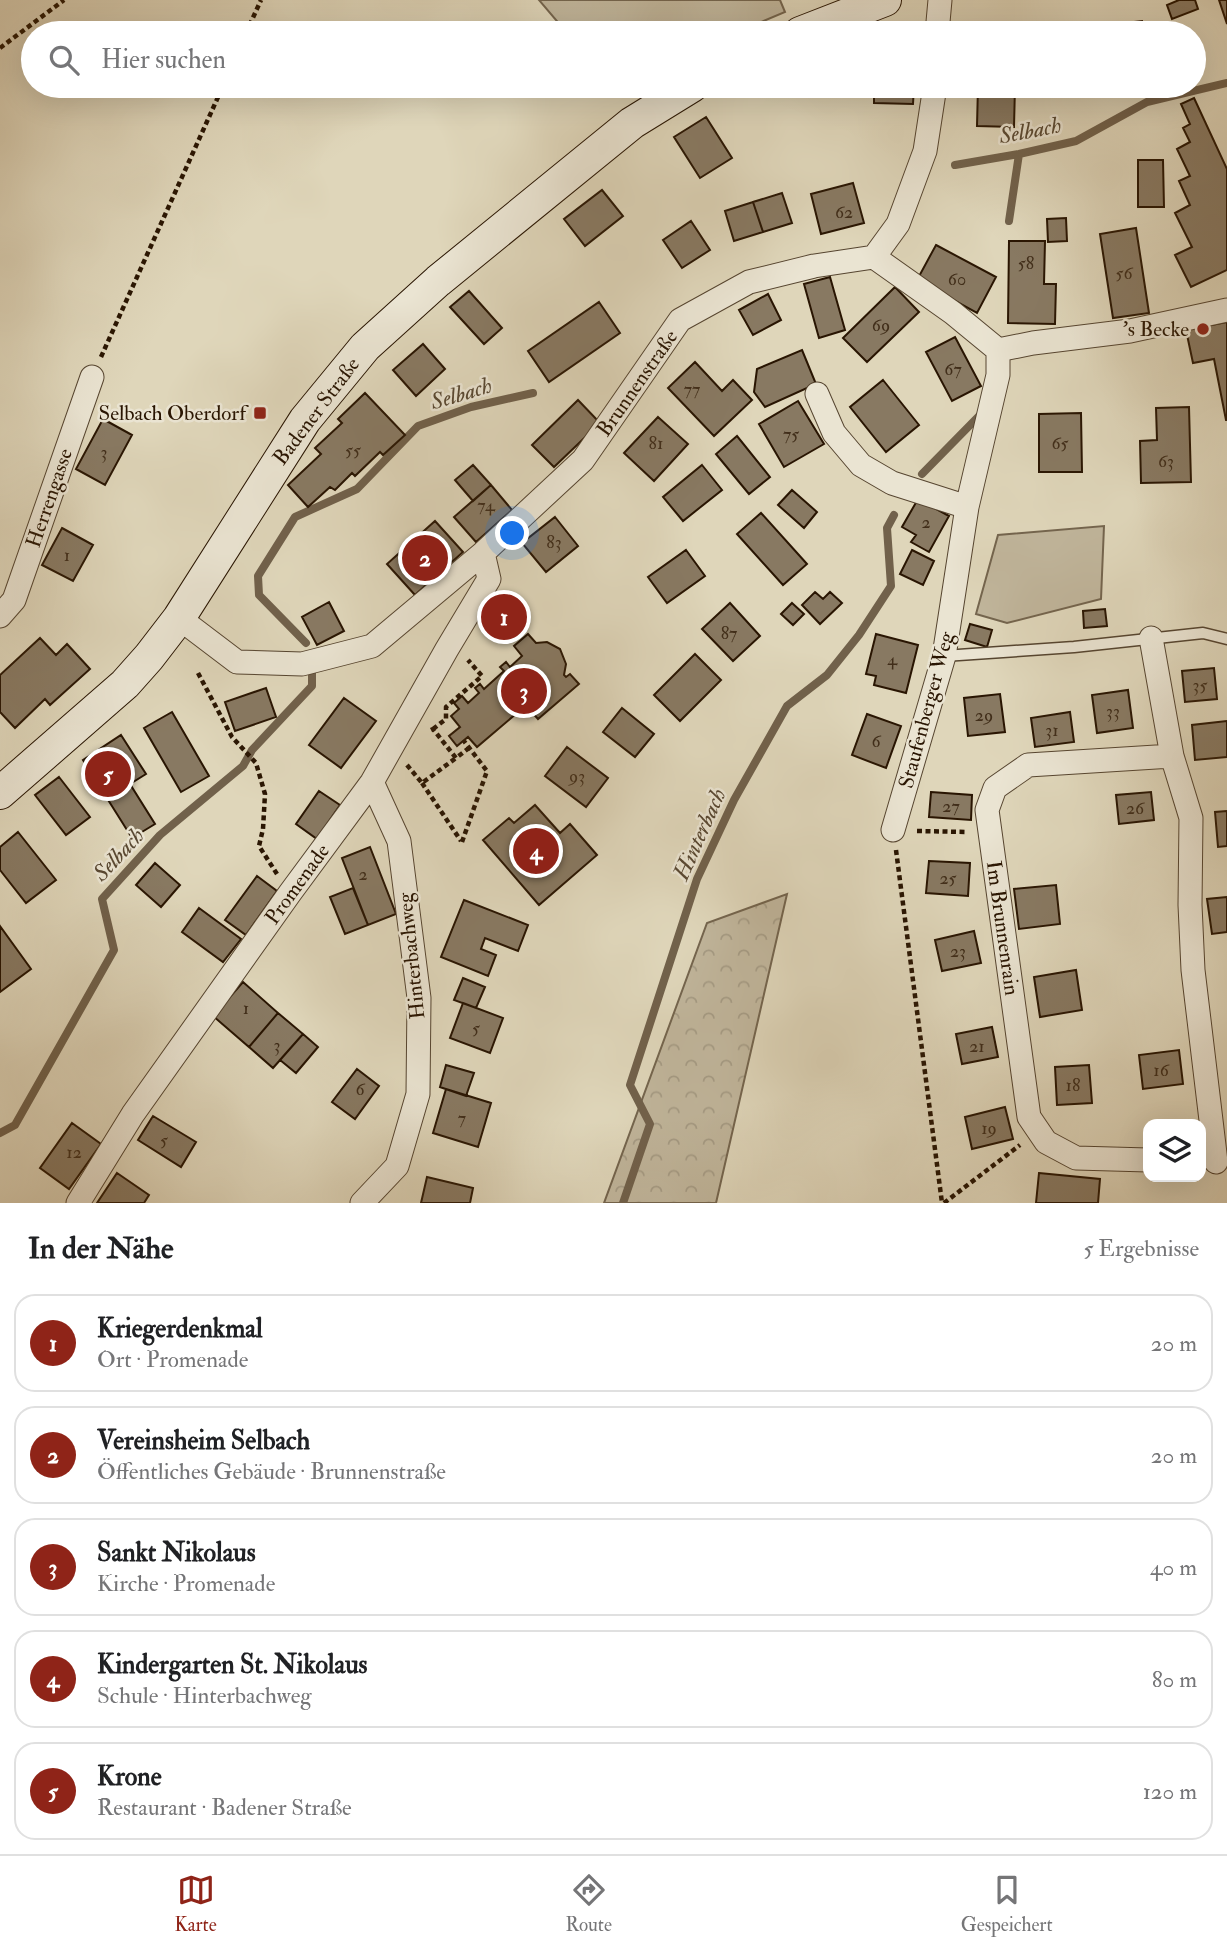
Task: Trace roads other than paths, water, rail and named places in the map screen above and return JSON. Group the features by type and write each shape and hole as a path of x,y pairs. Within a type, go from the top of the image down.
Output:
{"main road":[{"path":"831,21 886,0"},
{"name":"Badener Straße","path":"0,793 125,684 149,657 179,618 304,419 365,346 438,281 632,123 673,98"}],"street":[{"path":"938,21 940,0"},
{"path":"933,98 925,151 898,224 874,257 953,313 998,350 1032,342 1130,331 1227,310"},
{"name":"Brunnenstraße","path":"179,618 237,662 302,664 372,646 484,553 583,460 680,320 749,282 814,266 874,257"},
{"name":"Staufenberger Weg","path":"893,830 944,656 967,506 998,375 998,350"},
{"name":"Herrengasse","path":"0,616 13,600 92,377"},
{"path":"817,394 834,433 861,465 892,483 967,506"},
{"name":"Promenade","path":"78,1203 133,1114 289,893 405,736 447,649 489,579 484,553"},
{"path":"1151,638 1172,756 1191,818 1190,905 1193,970 1215,1162"},
{"name":"Im Brunnenrain","path":"1143,1160 1076,1158 1046,1142 1029,1117 987,810 995,788 1028,765 1172,756"},
{"name":"Hinterbachweg","path":"362,1203 397,1166 418,1094 419,998 399,841 372,782"}],"lane":[{"path":"944,656 1074,647 1203,633 1227,639"}],"waterway":[{"name":"Selbach","path":"1206,88 1227,83"},
{"name":"Selbach","path":"955,165 1076,141 1147,102 1164,98"},
{"name":"Hinterbach","path":"1009,221 1019,154"},
{"name":"Selbach","path":"306,643 259,595 258,576 295,517 357,489 418,426 471,407 533,393"},
{"name":"Hinterbach","path":"922,474 979,416"},
{"name":"Hinterbach","path":"623,1203 650,1124 630,1085 697,879 734,800 787,706 827,675 859,635 891,586 887,528 894,515"},
{"name":"Selbach","path":"0,1133 15,1125 114,950 102,899 160,835 243,766 252,750 312,686 312,670"}],"place":[{"name":"'s Becke","path":"1203,329"},
{"name":"Selbach Oberdorf","path":"260,413"},
{"name":"Vereinsheim Selbach","path":"425,558"},
{"name":"Kriegerdenkmal","path":"504,617"},
{"name":"Sankt Nikolaus","path":"524,691"},
{"name":"Krone","path":"108,774"},
{"name":"Kindergarten St. Nikolaus","path":"536,851"}]}
